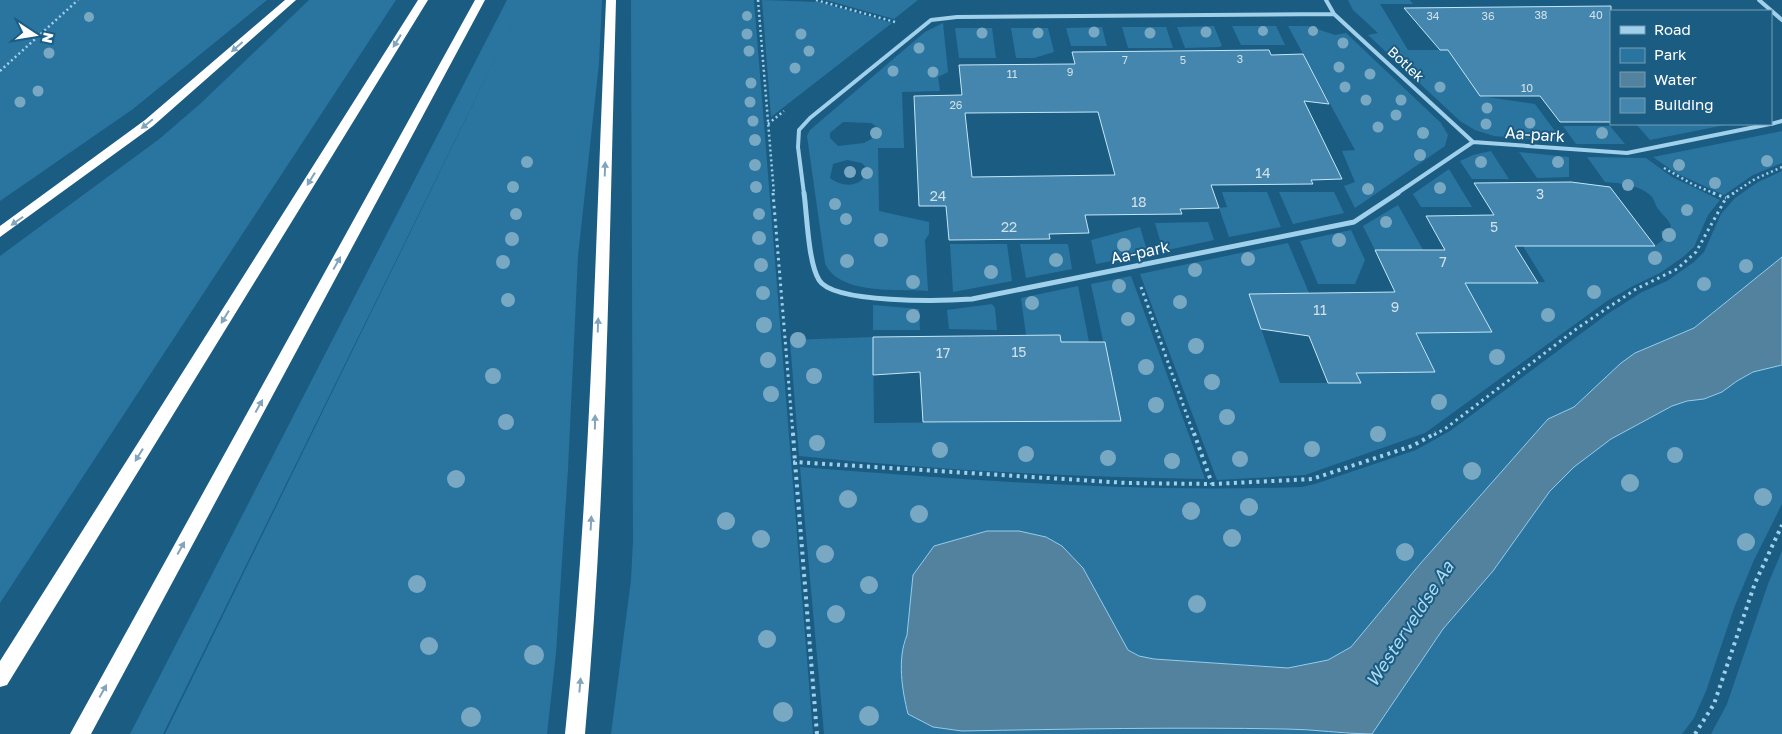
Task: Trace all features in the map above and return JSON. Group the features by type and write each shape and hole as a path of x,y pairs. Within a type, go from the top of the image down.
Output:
{"highway":[{"path":"0,233 149,123 291,0"},
{"path":"0,678 423,0"},
{"path":"80,734 480,0"},
{"path":"575,734 586,622 594,471 611,0"}],"street":[{"name":"Botlek","path":"1326,0 1334,14 1473,142"},
{"path":"1759,0 1770,10"},
{"path":"1772,11 1782,20"},
{"name":"Aa-park","path":"1334,14 934,18 810,118 799,130 798,146 813,265 820,282 832,290 849,294 924,300 961,300 1354,222 1473,142 1615,153 1637,151 1766,125"}],"path":[{"path":"0,71 78,0"},
{"path":"758,0 817,734"},
{"path":"816,0 897,22"},
{"path":"1637,151 1673,174 1726,198"},
{"path":"794,462 1117,482 1212,484 1312,479 1412,446 1430,437 1579,327 1636,289 1666,275 1686,261 1696,252 1726,198 1755,179 1782,167"},
{"path":"1132,266 1212,484"},
{"path":"1695,734 1714,704 1755,583 1782,524"}],"green space":[{"path":"0,0 267,0 133,109 0,201"},
{"path":"309,0 396,0 0,603 0,256 158,140 200,104"},
{"path":"507,0 524,0 163,734 130,734"},
{"path":"524,0 602,0 599,63 578,256 568,469 556,653 547,734 165,734"},
{"path":"631,0 754,0 813,734 611,734 631,580 633,541"},
{"path":"762,0 819,2 892,23 771,117"},
{"path":"826,0 918,0 894,19"},
{"path":"1348,0 1410,0 1413,4 1380,4 1408,50 1448,50 1480,96 1535,104 1563,142 1494,136 1475,130 1460,121 1368,35 1378,33 1353,10"},
{"path":"943,23 948,72 938,77 940,91 902,92 904,148 878,148 879,211 929,222 929,234 925,240 928,291 886,290 855,285 842,281 832,273 825,263 807,136 810,130 925,32","holes":["843,122 871,123 880,129 879,135 864,143 838,146 830,138 830,133","847,160 862,163 868,170 861,180 852,185 841,184 830,178 833,164"]},
{"path":"1214,26 1222,46 1219,47 1185,48 1177,27"},
{"path":"1232,26 1276,26 1285,45 1241,45"},
{"path":"1288,26 1308,26 1335,35 1346,33 1441,123 1448,135 1445,146 1355,208 1344,186 1355,182 1342,151 1355,150"},
{"path":"1102,27 1107,46 1071,46 1066,28"},
{"path":"1122,27 1166,27 1173,48 1128,48"},
{"path":"955,28 992,28 996,58 959,58"},
{"path":"1011,28 1048,28 1054,52 1034,58 1016,58"},
{"path":"1637,125 1725,125 1650,140"},
{"path":"1563,126 1610,126 1625,144 1576,144"},
{"path":"1782,131 1782,163 1753,175 1724,195 1676,173 1653,157"},
{"path":"1491,151 1509,179 1472,179 1460,161 1473,155"},
{"path":"1519,152 1569,157 1569,177 1537,178"},
{"path":"1587,157 1646,158 1672,177 1720,200 1708,215 1694,247 1660,273 1607,301 1425,433 1305,475 1217,480 1140,274 1288,243 1309,293 1249,294 1280,383 1360,383 1356,372 1435,372 1417,333 1492,332 1465,283 1545,282 1523,246 1655,246 1663,240 1661,231 1668,231 1671,226 1651,196 1636,187 1605,182"},
{"path":"1449,169 1472,207 1421,207 1413,194"},
{"path":"1782,171 1782,257 1694,328 1652,346 1621,363 1574,407 1548,419 1420,564 1351,647 1328,660 1288,668 1154,659 1139,656 1128,650 1083,568 1062,546 1046,537 1019,531 987,531 934,546 913,575 907,635 903,644 933,727 962,731 1146,727 1313,729 1346,734 824,734 800,467 988,481 1113,487 1238,488 1301,487 1315,484 1416,450 1450,431 1606,315 1642,292 1667,281 1694,262 1704,252 1721,214 1735,198 1758,182"},
{"path":"1222,192 1267,192 1281,227 1229,237 1219,208 1227,207"},
{"path":"1279,192 1334,192 1344,213 1293,224"},
{"path":"1398,205 1427,257 1405,250 1375,250 1363,226"},
{"path":"1208,222 1214,240 1163,251 1155,223"},
{"path":"1140,227 1148,254 1096,264 1091,240"},
{"path":"1351,230 1365,260 1355,284 1318,284 1300,241"},
{"path":"950,244 1007,244 1012,281 953,292"},
{"path":"1020,244 1068,244 1072,269 1026,278"},
{"path":"1131,276 1205,479 1002,472 799,456 790,340 873,337 874,423 1120,421 1091,284"},
{"path":"1078,286 1089,342 1061,342 1060,335 1026,335 1021,298"},
{"path":"992,304 995,308 997,330 949,329 947,310"},
{"path":"873,305 919,309 920,330 873,330"},
{"path":"1782,365 1782,504 1754,560 1734,608 1706,691 1694,718 1682,734 1372,734 1443,629 1493,571 1550,491 1574,467 1611,439 1672,406 1687,401 1704,399 1722,392 1753,372"},
{"path":"1782,551 1782,734 1711,734 1727,704 1768,584"}],"water":[{"name":"Westerveldse Aa","path":"1782,257 1782,365 1753,372 1722,392 1704,399 1687,401 1672,406 1611,439 1574,467 1550,491 1493,571 1443,629 1372,734 1245,728 962,731 933,727 908,714 902,685 901,664 907,635 913,575 934,546 987,531 1019,531 1046,537 1062,546 1083,568 1128,650 1139,656 1154,659 1288,668 1328,660 1351,647 1420,564 1548,419 1574,407 1621,363 1635,353 1694,328"}],"building":[{"path":"1611,6 1610,122 1560,122 1540,96 1480,96 1448,50 1440,50 1404,8"},
{"path":"1269,50 1271,55 1303,54 1329,104 1304,101 1342,179 1311,180 1313,184 1211,185 1219,208 1180,209 1182,214 1085,215 1089,233 1049,234 1050,239 949,240 946,206 919,206 914,96 962,95 959,65 1075,64 1072,52","holes":["1098,112 1115,175 972,177 965,113"]},
{"path":"1571,182 1610,187 1655,246 1515,246 1538,283 1465,283 1492,332 1416,333 1435,372 1356,373 1361,383 1328,383 1309,336 1261,329 1249,294 1395,292 1375,250 1445,250 1426,216 1494,215 1474,183"},
{"path":"1060,335 1061,342 1105,342 1121,421 923,422 920,372 873,375 873,337"}]}
